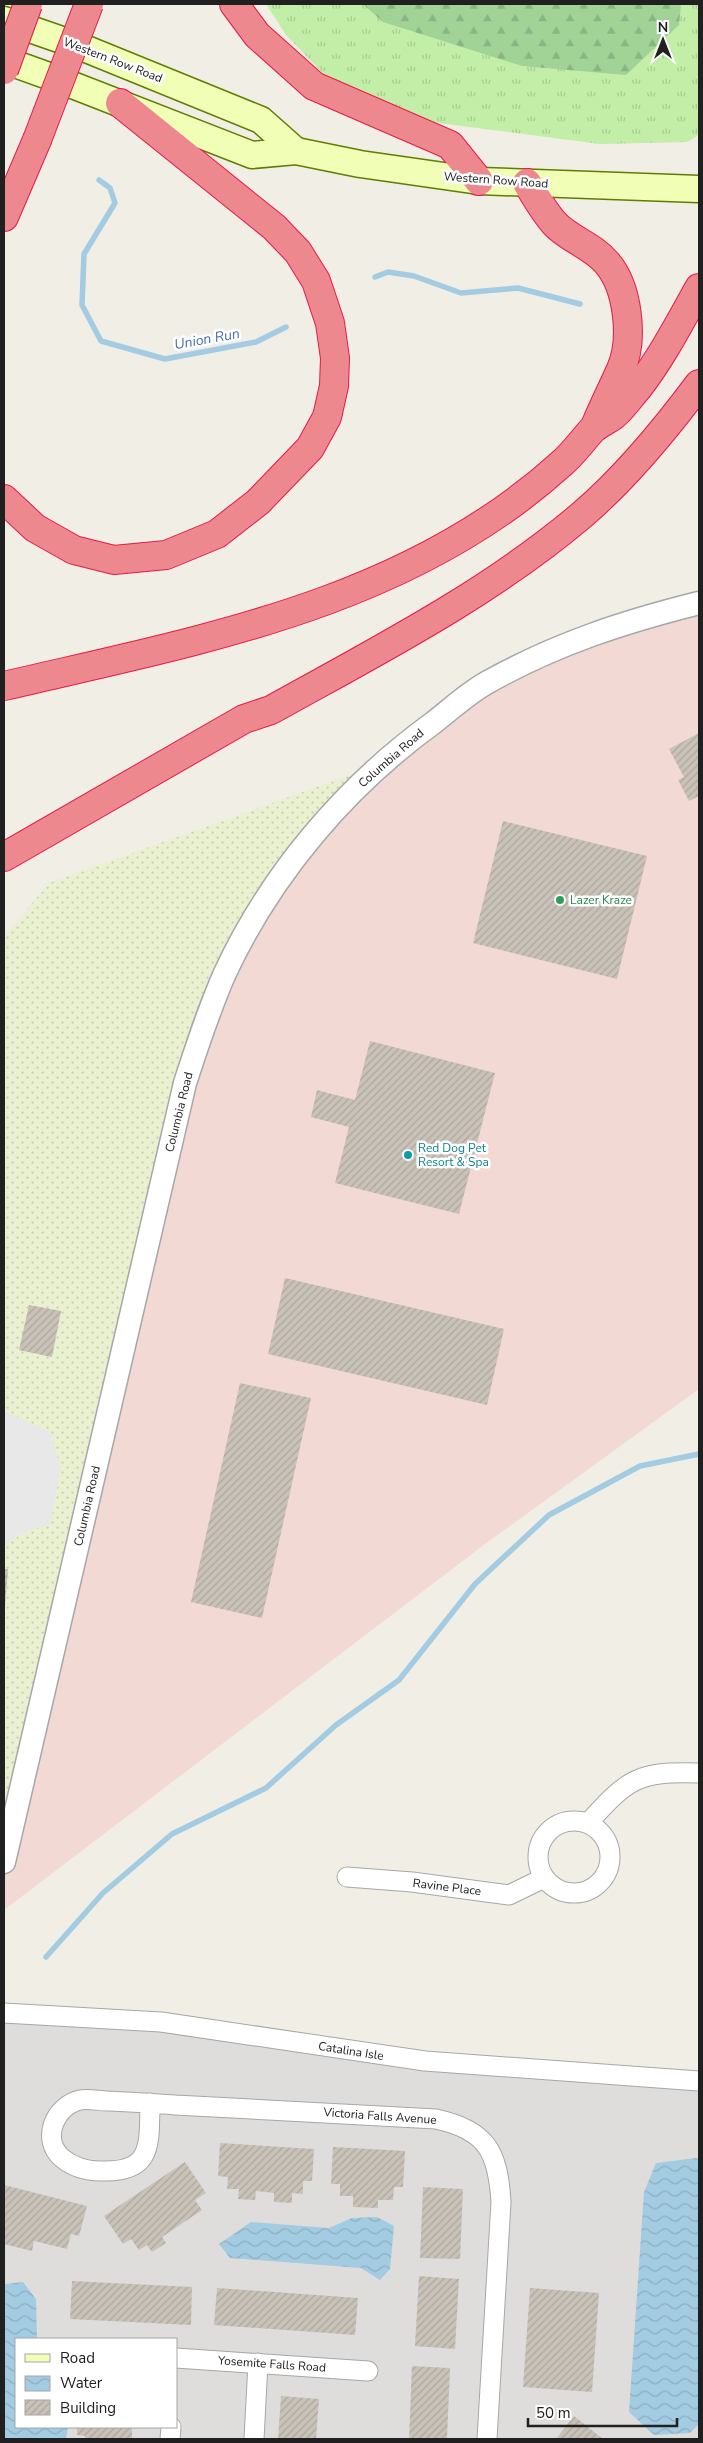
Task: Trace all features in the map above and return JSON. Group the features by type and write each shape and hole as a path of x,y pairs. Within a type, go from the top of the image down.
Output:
{"highway":[{"path":"4,70 28,4"},
{"path":"4,217 37,140 89,4"},
{"path":"234,4 257,35 314,86 450,144 479,181"},
{"path":"4,499 35,528 74,550 114,560 166,555 217,534 258,502 310,448 327,417 334,376 330,323 316,281 298,252 274,227 120,103"},
{"path":"527,183 556,225 586,244 607,263 620,284 627,312 627,340 622,367 594,428"},
{"path":"4,686 265,622 349,593 417,563 456,542 505,510 562,464 594,428 614,415 639,387 668,345 699,288"},
{"path":"4,857 244,719 271,710 453,609 522,561 583,514 649,447 699,384"}],"main road":[{"name":"Western Row Road","path":"4,20 79,46 261,120 296,151"},
{"name":"Western Row Road","path":"4,60 252,155 296,151 369,166 479,181 699,189"}],"street":[{"name":"Columbia Road","path":"4,1862 185,1083 198,1041 225,973 252,922 292,861 336,809 381,764 486,683 602,630 699,603"},
{"path":"588,1823 619,1790 643,1777 673,1772 699,1773"},
{"path":"568,1822 588,1823 606,1839 611,1861 607,1874 600,1883 584,1893 571,1894 558,1890 544,1878 540,1870 538,1857 540,1845 546,1834 556,1826 568,1822"},
{"name":"Ravine Place","path":"347,1877 412,1882 509,1894 544,1878"},
{"name":"Catalina Isle","path":"4,2013 161,2022 425,2062 699,2081"},
{"name":"Victoria Falls Avenue","path":"150,2103 149,2135 145,2153 137,2165 120,2172 85,2170 67,2162 56,2153 51,2138 53,2123 66,2106 81,2100 150,2103 436,2119 459,2124 478,2136 492,2154 499,2180 500,2202 487,2439"},
{"name":"Yosemite Falls Road","path":"178,2358 368,2371"},
{"path":"254,2439 258,2363"}],"shaded area":[{"path":"699,603 699,1389 485,1544 4,1910 4,1862 198,1041 292,861 486,683"},
{"path":"4,1411 50,1432 61,1468 50,1525 32,1529 4,1544"},
{"path":"4,2013 219,2030 699,2081 699,2439 4,2439"}],"green space":[{"path":"266,4 699,4 699,135 687,142 600,144 392,117 338,89 286,35"},
{"path":"363,4 681,4 679,25 626,75 522,66 383,22"},
{"path":"381,764 292,861 198,1041 4,1862 4,937 49,883"}],"water":[{"path":"699,2159 699,2424 690,2433 654,2435 629,2412 644,2192 656,2163"},
{"path":"377,2217 394,2226 390,2269 380,2280 361,2268 230,2258 219,2244 251,2222 329,2228 352,2218"},
{"path":"23,2282 36,2299 37,2338 15,2338 15,2428 68,2428 66,2439 4,2439 5,2284"}],"building":[{"path":"699,733 699,796 689,801 678,780 684,777 669,749"},
{"name":"Lazer Kraze","path":"503,821 647,856 617,979 473,943"},
{"name":"Red Dog Pet Resort & Spa","path":"370,1041 495,1073 459,1214 335,1183 349,1127 311,1117 317,1090 355,1100"},
{"path":"285,1278 504,1329 487,1405 268,1354"},
{"path":"29,1305 61,1311 52,1357 19,1350"},
{"path":"240,1383 311,1398 262,1618 191,1602"},
{"path":"4,1569 8,1569 5,1607 4,1607"},
{"path":"220,2143 314,2149 312,2181 303,2181 303,2194 292,2193 292,2203 274,2202 274,2193 256,2191 255,2200 238,2199 239,2189 227,2189 228,2177 218,2176"},
{"path":"333,2147 405,2151 403,2187 394,2187 393,2200 378,2200 378,2208 353,2207 353,2196 340,2196 340,2184 331,2184"},
{"path":"185,2162 206,2193 195,2200 202,2210 162,2237 166,2243 152,2252 147,2245 139,2250 131,2239 123,2244 104,2216"},
{"path":"4,2185 87,2206 79,2236 71,2234 67,2249 34,2241 32,2251 4,2244"},
{"path":"423,2187 463,2189 460,2259 420,2258"},
{"path":"419,2276 459,2279 455,2349 415,2346"},
{"path":"72,2281 192,2287 191,2325 70,2319"},
{"path":"217,2288 358,2298 355,2335 214,2325"},
{"path":"530,2288 599,2293 592,2392 523,2387"},
{"path":"412,2366 450,2368 447,2439 409,2439"},
{"path":"281,2396 319,2399 316,2439 278,2439"},
{"path":"574,2416 603,2439 556,2439"},
{"path":"77,2428 132,2428 132,2439 85,2439 85,2436 77,2435"}],"waterway":[{"name":"Union Run","path":"99,180 110,188 115,203 84,254 82,305 101,341 165,359 256,342 286,327"},
{"name":"Union Run","path":"375,277 388,272 414,276 461,293 518,288 580,304"},
{"path":"46,1957 103,1893 172,1834 266,1788 336,1725 399,1680 475,1584 549,1515 640,1466 699,1454"}],"place":[{"name":"Lazer Kraze","path":"560,900"},
{"name":"Red Dog Pet Resort & Spa","path":"408,1155"}]}
